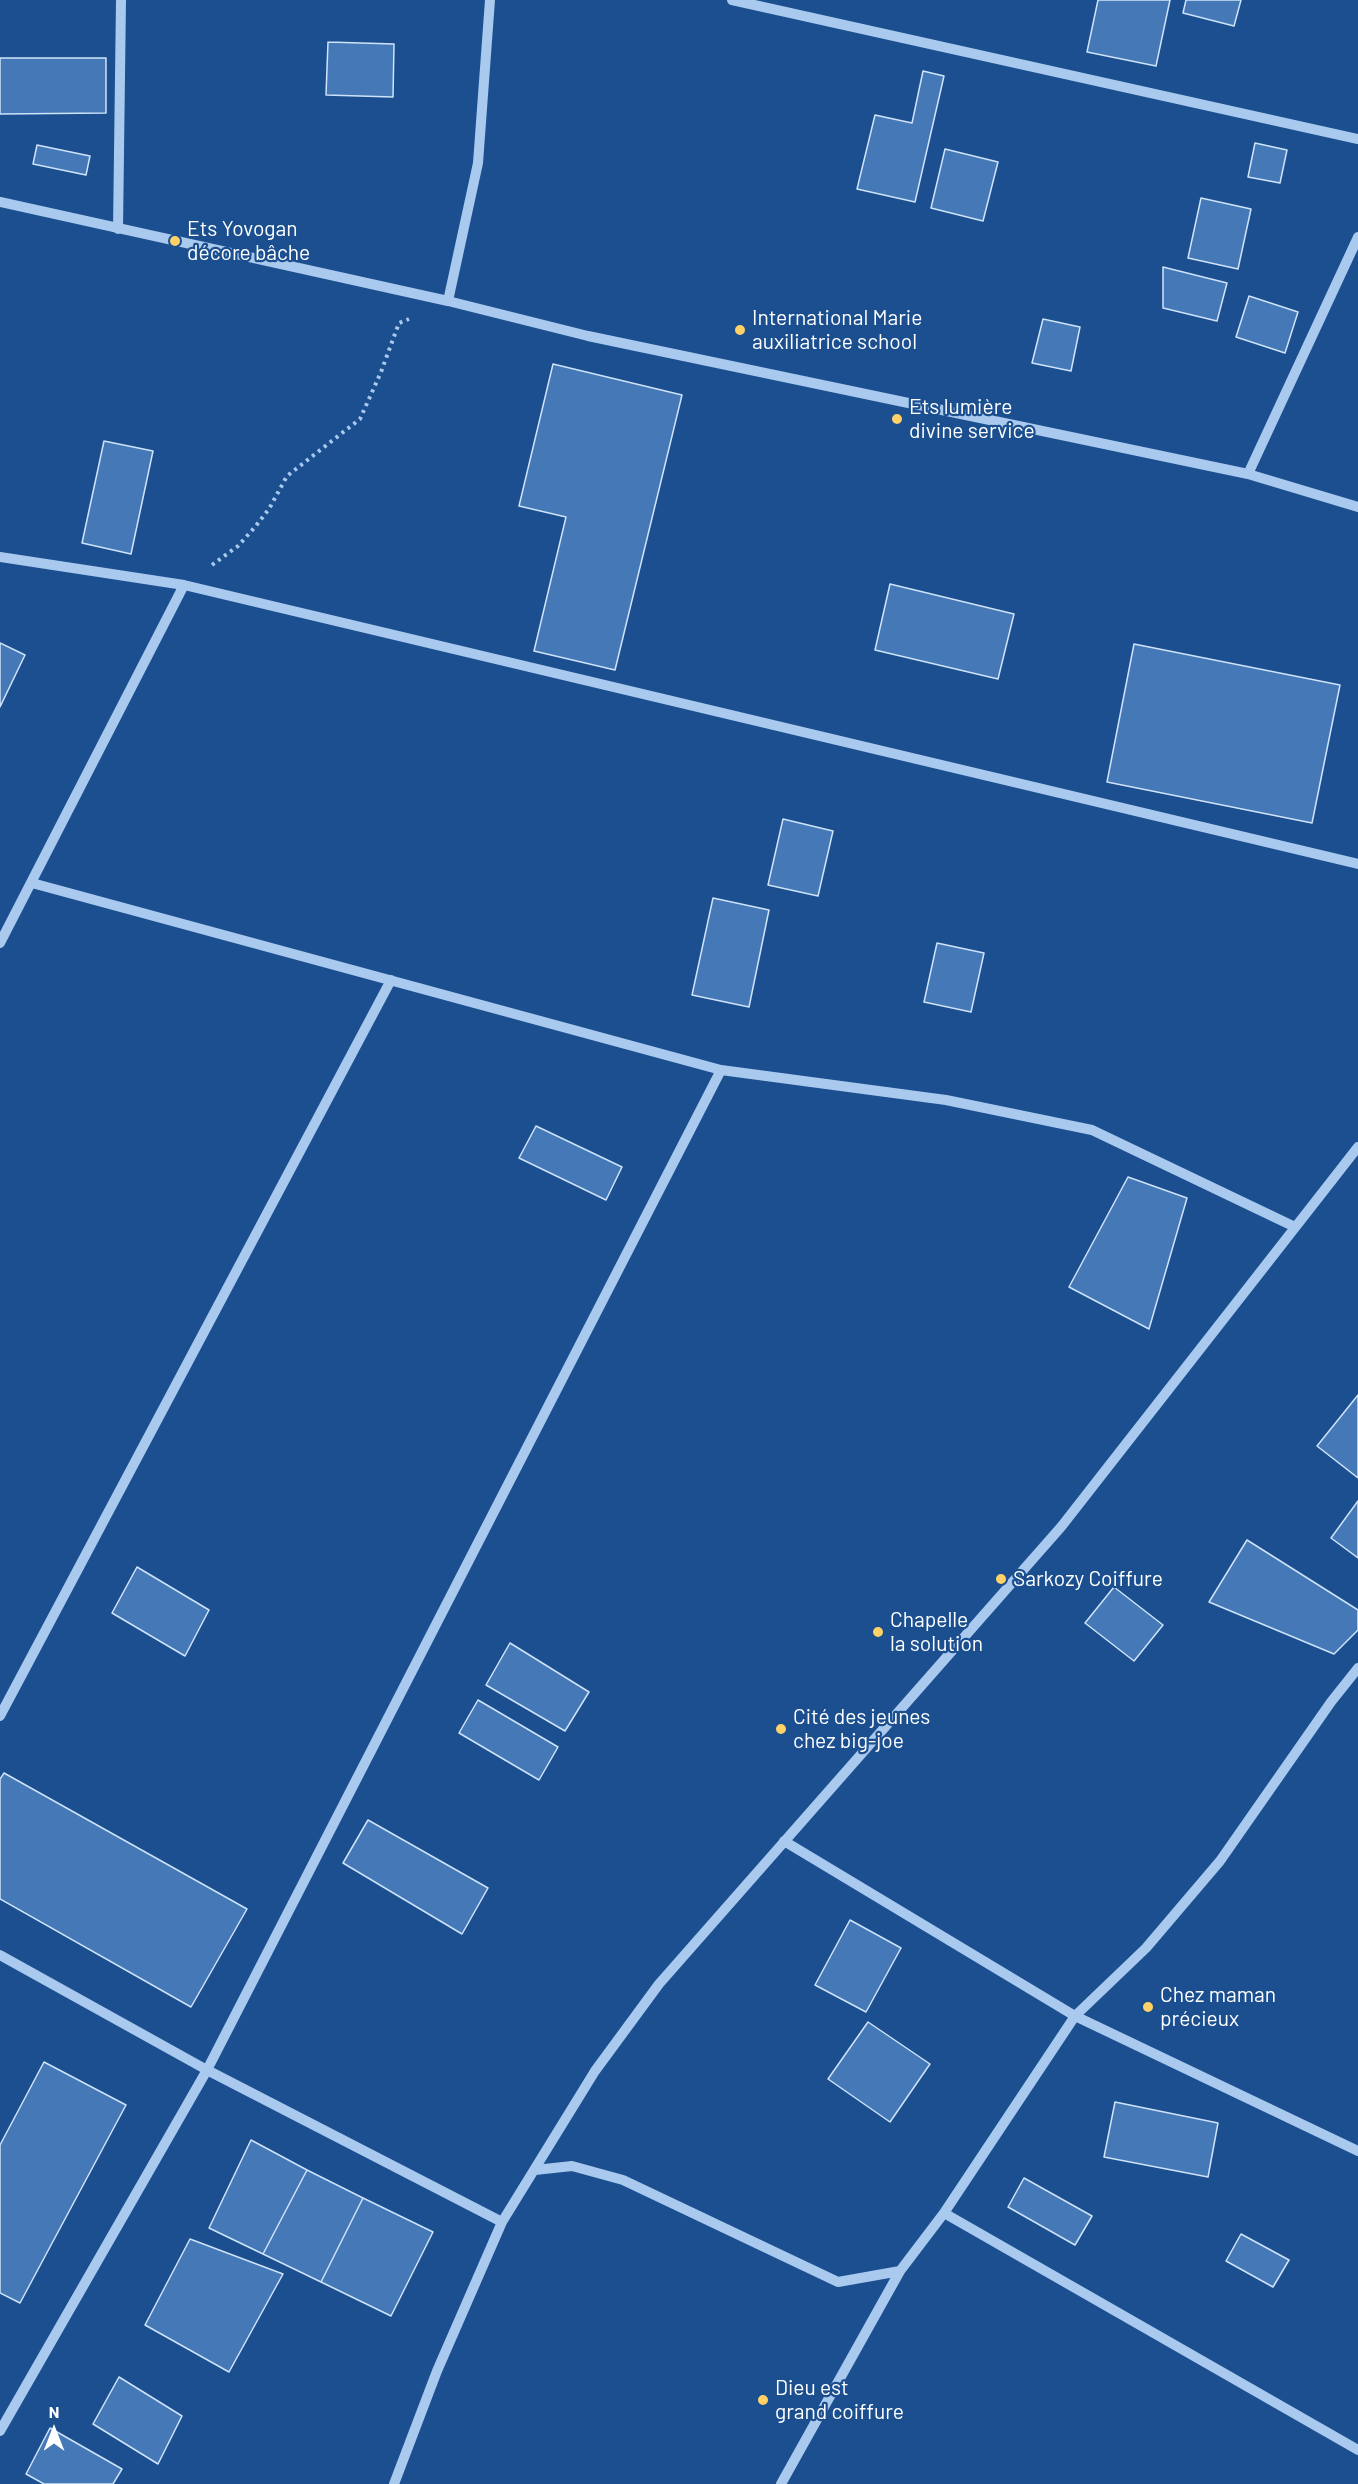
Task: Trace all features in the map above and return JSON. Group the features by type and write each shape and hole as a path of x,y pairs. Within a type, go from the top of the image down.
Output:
{"street":[{"path":"118,229 122,0"},
{"path":"448,301 478,163 490,0"},
{"path":"732,0 1358,139"},
{"path":"0,202 448,301 588,336 1248,474 1358,507"},
{"path":"1248,474 1358,237"},
{"path":"0,557 184,585 1358,864"},
{"path":"0,943 184,585"},
{"path":"32,883 721,1070 946,1100 1092,1130 1295,1227"},
{"path":"0,1716 392,981"},
{"path":"0,2431 207,2070 721,1070"},
{"path":"394,2484 438,2371 502,2222 595,2071 659,1984 1060,1527 1358,1147"},
{"path":"782,2484 900,2271 944,2213 1075,2016 1146,1948 1220,1861 1331,1702 1358,1668"},
{"path":"784,1841 1075,2016 1358,2151"},
{"path":"0,1955 207,2070 502,2222"},
{"path":"535,2169 572,2166 623,2180 838,2282 900,2271"},
{"path":"944,2213 1358,2450"}],"path":[{"path":"184,585 238,546 269,509 287,476 360,419 399,323 448,301"}],"building":[{"path":"1098,0 1170,0 1156,66 1087,52"},
{"path":"1186,0 1241,0 1234,26 1183,13"},
{"path":"328,42 394,44 393,97 326,95"},
{"path":"0,58 106,58 106,113 0,114"},
{"path":"923,71 944,76 915,202 857,189 875,115 912,123"},
{"path":"1255,143 1287,150 1280,183 1248,177"},
{"path":"37,145 90,156 86,175 33,164"},
{"path":"945,149 998,162 983,221 931,208"},
{"path":"1201,198 1251,209 1238,269 1188,258"},
{"path":"1163,267 1227,283 1217,321 1163,308"},
{"path":"1249,296 1298,312 1285,353 1236,337"},
{"path":"1043,319 1080,327 1071,371 1032,363"},
{"path":"553,364 682,395 615,670 534,651 566,517 519,506"},
{"path":"104,441 153,451 131,554 82,543"},
{"path":"890,584 1014,614 998,679 875,650"},
{"path":"0,643 25,655 0,707"},
{"path":"1134,644 1340,685 1312,823 1107,782"},
{"path":"783,819 833,831 818,896 768,885"},
{"path":"713,898 769,910 749,1007 692,995"},
{"path":"937,943 984,953 971,1012 924,1002"},
{"path":"536,1126 622,1167 606,1200 519,1158"},
{"path":"1128,1177 1187,1198 1149,1329 1069,1287"},
{"path":"1358,1395 1358,1478 1317,1446"},
{"path":"1358,1501 1358,1558 1331,1538"},
{"path":"1247,1540 1358,1610 1358,1630 1334,1654 1209,1602"},
{"path":"137,1567 209,1610 185,1656 112,1613"},
{"path":"1114,1587 1163,1625 1134,1661 1085,1623"},
{"path":"510,1643 589,1692 565,1731 486,1685"},
{"path":"478,1700 558,1747 539,1780 459,1733"},
{"path":"4,1773 247,1909 191,2007 0,1899 0,1779"},
{"path":"368,1820 488,1888 462,1934 343,1863"},
{"path":"850,1920 901,1948 866,2012 815,1985"},
{"path":"868,2022 930,2064 890,2122 828,2079"},
{"path":"44,2062 126,2105 20,2303 0,2293 0,2145"},
{"path":"1115,2102 1218,2123 1208,2177 1104,2157"},
{"path":"251,2140 307,2170 263,2254 209,2228"},
{"path":"307,2170 363,2198 321,2282 263,2254"},
{"path":"1024,2178 1092,2216 1075,2245 1008,2207"},
{"path":"363,2198 433,2232 391,2316 321,2282"},
{"path":"1241,2234 1289,2260 1273,2287 1226,2261"},
{"path":"190,2239 283,2274 229,2372 145,2325"},
{"path":"119,2377 182,2416 158,2464 93,2424"},
{"path":"50,2428 122,2469 113,2484 44,2484 26,2474"}],"place":[{"name":"Ets Yovogan décore bâche","path":"175,241"},
{"name":"International Marie auxiliatrice school","path":"740,330"},
{"name":"Ets lumière divine service","path":"897,419"},
{"name":"Sarkozy Coiffure","path":"1001,1579"},
{"name":"Chapelle la solution","path":"878,1632"},
{"name":"Cité des jeunes chez big-joe","path":"781,1729"},
{"name":"Chez maman précieux","path":"1148,2007"},
{"name":"Dieu est grand coiffure","path":"763,2400"}]}
